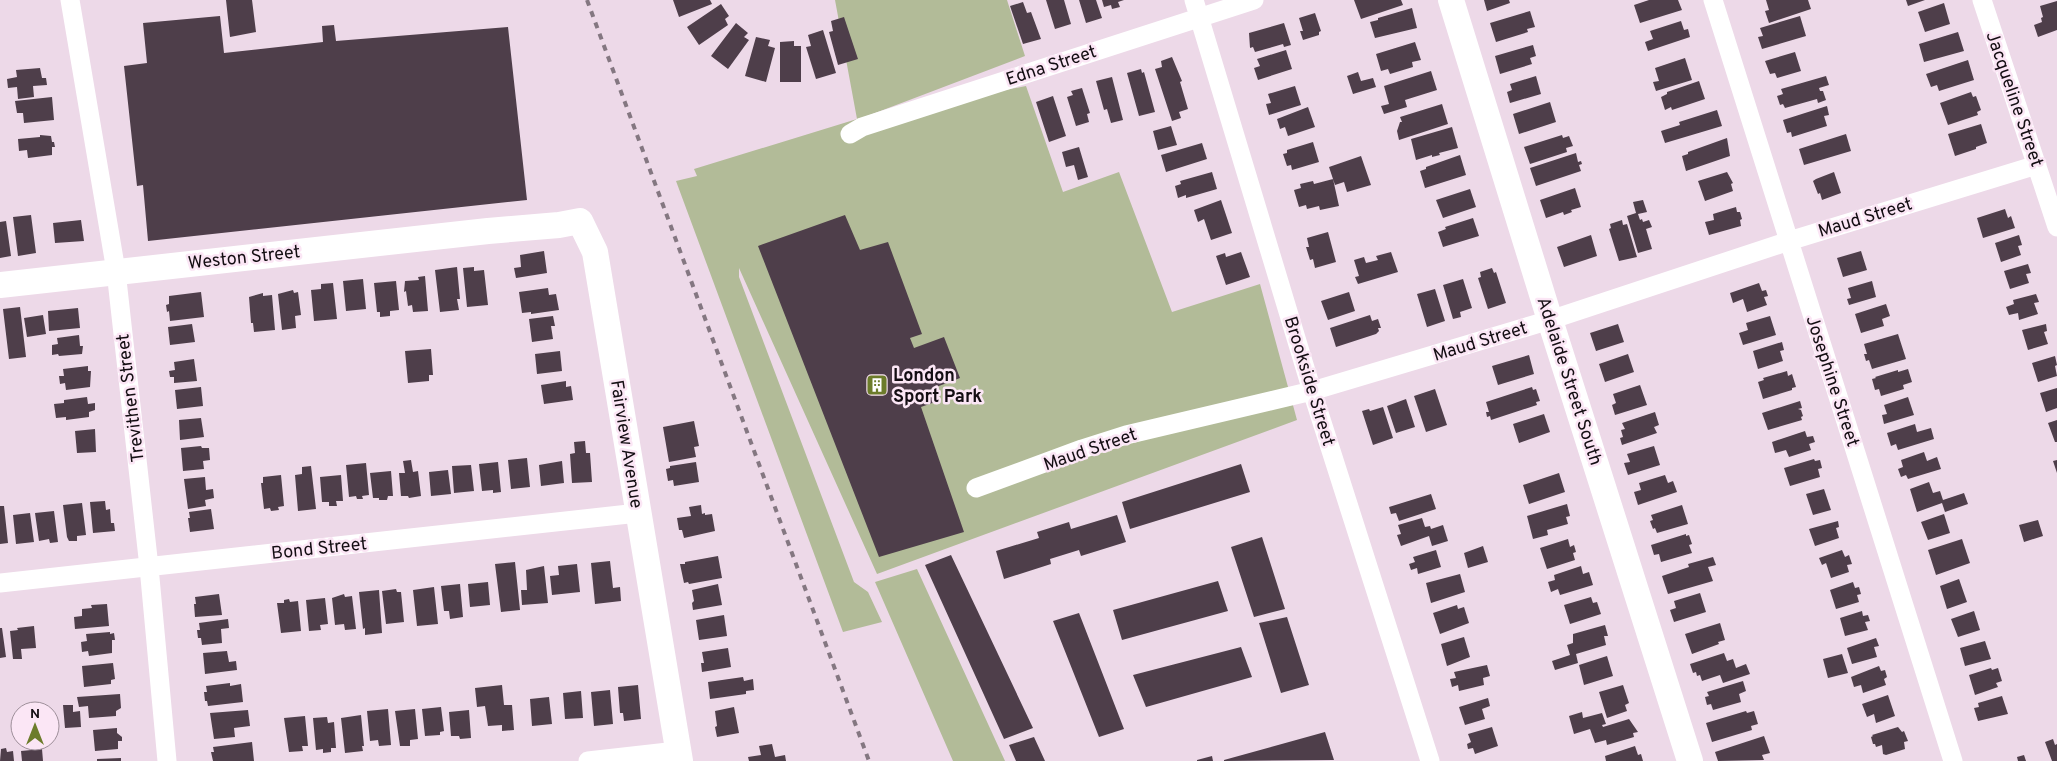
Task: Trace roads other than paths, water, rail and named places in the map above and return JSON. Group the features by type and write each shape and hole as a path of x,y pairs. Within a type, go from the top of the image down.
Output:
{"street":[{"name":"Trevithen Street","path":"70,0 116,271 149,567 167,761"},
{"name":"Edna Street","path":"850,134 862,127 1197,8 1254,0"},
{"name":"Adelaide Street South","path":"1451,0 1690,761"},
{"name":"Josephine Street","path":"1713,0 1953,761"},
{"name":"Jacqueline Street","path":"1982,0 2057,227"},
{"name":"Brookside Street","path":"1197,8 1312,391 1430,761"},
{"name":"Maud Street","path":"976,488 1126,435 1312,391 1550,320 1789,241 2037,165"},
{"name":"Fairview Avenue","path":"488,231 560,225 580,221 595,252 678,756"},
{"name":"Weston Street","path":"0,285 488,231"},
{"name":"Bond Street","path":"0,583 638,513"},
{"path":"588,761 678,756"}],"railway":[{"path":"587,0 869,761"}],"place":[{"name":"London Sport Park","path":"877,385"}]}
